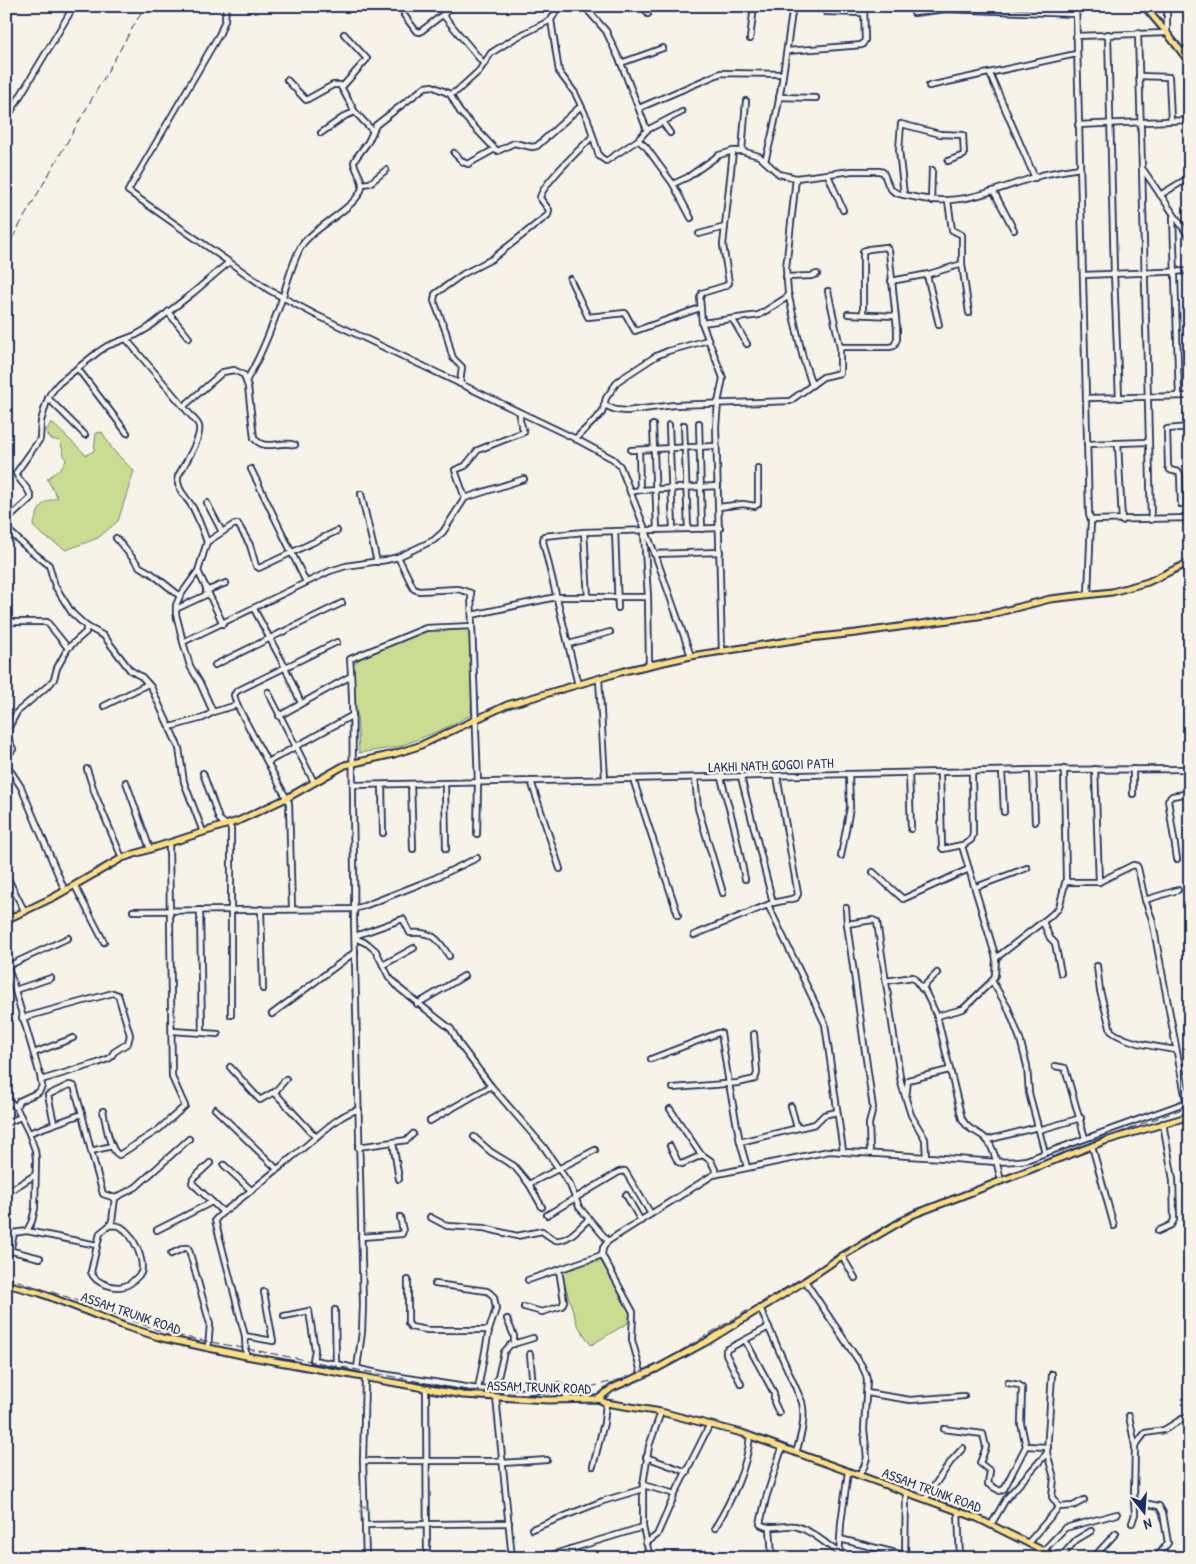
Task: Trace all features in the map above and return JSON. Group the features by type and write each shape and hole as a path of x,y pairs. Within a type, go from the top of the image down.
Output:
{"main road":[{"path":"1144,6 1190,63"},
{"path":"6,920 75,886 122,858 248,817 287,798 338,768 353,762 394,754 418,746 507,705 649,665 691,656 801,639 992,614 1042,601 1112,592 1135,586 1190,562"},
{"path":"598,1400 612,1388 642,1376 706,1342 842,1256 912,1215 1092,1146 1163,1122 1189,1116"},
{"name":"ASSAM TRUNK ROAD","path":"6,1284 40,1293 124,1326 162,1338 246,1356 426,1390 496,1397 598,1400 710,1424 750,1436 958,1512 991,1525 1059,1558"}],"street":[{"path":"6,120 9,107 74,6"},
{"path":"226,6 225,20 220,33 128,191 269,290 613,459 620,466 691,656"},
{"path":"404,15 416,31 420,32 454,6"},
{"path":"450,94 457,92 479,72 491,53 551,20 559,6"},
{"path":"584,6 602,26 621,63 647,130"},
{"path":"644,6 648,14"},
{"path":"750,39 754,6"},
{"path":"765,161 776,123 793,6"},
{"path":"787,51 862,45 865,40 864,6"},
{"path":"1076,6 1089,516 1091,520 1088,595"},
{"path":"1076,36 1167,33 1167,6"},
{"path":"914,13 938,9 956,9 1076,14"},
{"path":"826,12 864,13"},
{"path":"443,14 484,64"},
{"path":"551,20 558,72 575,93 599,156 606,161 638,140 647,130 682,112"},
{"path":"1138,33 1151,520"},
{"path":"342,87 367,59 344,34"},
{"path":"1108,34 1114,273 1120,398"},
{"path":"1182,52 1190,46"},
{"path":"621,63 663,48"},
{"path":"929,86 1076,54"},
{"path":"639,108 721,73 782,74"},
{"path":"990,74 1035,178"},
{"path":"1140,76 1169,77 1171,121"},
{"path":"287,80 306,100 333,85 340,85 355,112 372,130"},
{"path":"246,381 256,362 301,246 306,239 352,202 359,193 362,184 354,162 368,142 372,130 386,116 425,87 432,86 450,94 460,112 495,149 501,150 514,143 537,146 581,106"},
{"path":"779,97 816,98"},
{"path":"742,151 746,101"},
{"path":"320,133 344,116 355,112"},
{"path":"1078,125 1190,120"},
{"path":"663,123 670,133"},
{"path":"904,195 899,150 901,124 940,134 963,134 964,155 948,161"},
{"path":"460,384 462,367 450,352 446,332 434,301 436,294 463,274 492,259 548,215 548,209 540,198 542,191 592,137"},
{"path":"638,140 646,147 673,184 691,218"},
{"path":"454,153 468,164 495,149"},
{"path":"673,184 688,177 719,155 742,151 759,156 779,174 796,178 852,171 883,172 892,191 931,201 948,201 994,192 1035,178 1080,168"},
{"path":"722,652 720,528 716,446 718,403 723,378 702,323 700,298 702,293 729,283 723,249 733,152"},
{"path":"1142,168 1173,216 1189,235"},
{"path":"362,184 370,183 386,170"},
{"path":"931,201 932,170"},
{"path":"828,175 843,210"},
{"path":"1160,195 1190,177"},
{"path":"796,178 786,251 786,277 788,296 803,358 812,385"},
{"path":"994,192 1014,230"},
{"path":"948,201 952,230 962,234 962,264 969,313"},
{"path":"1173,216 1179,396"},
{"path":"699,234 725,227"},
{"path":"840,347 894,346 897,335 888,249 884,247 864,250 862,263 862,314"},
{"path":"6,521 31,498 30,493 16,473 40,438 41,421 48,398 58,384 102,349 126,340 142,331 228,263"},
{"path":"891,281 927,275 962,264"},
{"path":"1083,275 1190,271"},
{"path":"786,277 818,274"},
{"path":"927,275 939,325"},
{"path":"570,279 588,317 625,313 635,331 700,308"},
{"path":"604,405 616,410 627,411 674,405 790,401 823,377 840,373 840,347 828,291"},
{"path":"702,323 759,315 788,296"},
{"path":"168,312 189,338"},
{"path":"848,314 895,316"},
{"path":"733,320 747,344"},
{"path":"126,340 184,406 199,426 199,433 178,476 177,482 181,492 194,510 208,542"},
{"path":"575,439 601,414 606,398 615,384 645,362 668,351 708,340"},
{"path":"78,369 128,433"},
{"path":"184,406 223,372 234,370 244,375 246,381 252,411 254,438 259,444 264,445 286,442 295,445"},
{"path":"1086,398 1190,396"},
{"path":"48,398 85,435"},
{"path":"465,498 455,470 464,466 478,450 524,432 520,421 520,413"},
{"path":"699,423 702,528"},
{"path":"668,424 673,529"},
{"path":"653,425 657,530"},
{"path":"684,425 688,529"},
{"path":"1181,504 1180,474 1170,470 1168,466 1167,430 1169,427 1190,426"},
{"path":"1087,444 1149,442"},
{"path":"1118,443 1122,521"},
{"path":"631,450 716,446"},
{"path":"639,450 640,490"},
{"path":"719,507 743,504 755,506 758,504 758,468"},
{"path":"251,469 306,582"},
{"path":"183,642 306,582 340,568 398,557 440,536 465,498 524,479"},
{"path":"630,492 718,486"},
{"path":"361,494 377,562"},
{"path":"207,503 222,532"},
{"path":"1091,520 1122,521 1190,518"},
{"path":"213,712 190,666 176,609 180,596 198,572 208,542 238,524 250,545 257,568 337,531"},
{"path":"6,528 49,565 55,586 72,613 86,626 104,636 130,670 142,677 148,684 179,748 184,782 203,832"},
{"path":"578,685 543,538 547,534 720,528"},
{"path":"644,530 648,597 649,665"},
{"path":"615,531 618,608"},
{"path":"584,532 588,597"},
{"path":"116,538 140,567 151,573 180,596"},
{"path":"654,554 720,552"},
{"path":"398,557 414,589 419,591 458,589 471,593 474,719 478,782 477,834"},
{"path":"198,572 223,624"},
{"path":"176,609 226,584"},
{"path":"472,615 556,597 648,597"},
{"path":"215,665 342,603"},
{"path":"254,609 301,703"},
{"path":"6,622 47,622 68,648"},
{"path":"65,891 21,787 8,766 6,758 13,749 7,736 9,726 17,712 54,679 57,668 68,648 86,632 86,626"},
{"path":"357,1368 363,1323 354,909 353,715 350,659 418,630 433,627 472,626"},
{"path":"568,644 610,632"},
{"path":"292,909 291,809 287,798 237,705 234,695 337,642"},
{"path":"279,716 351,676"},
{"path":"599,679 605,779"},
{"path":"104,706 148,684"},
{"path":"268,692 314,782"},
{"path":"170,728 237,705"},
{"path":"268,762 353,715"},
{"path":"87,769 95,794 122,858"},
{"path":"1095,769 1099,882"},
{"path":"1133,769 1133,794"},
{"name":"LAKHI NATH GOGOI PATH","path":"354,785 1032,770 1190,769"},
{"path":"1032,770 1035,822"},
{"path":"996,958 1058,909 1066,882 1064,770"},
{"path":"1002,771 1004,812"},
{"path":"940,773 942,848 944,849 962,845 971,840 973,834 972,772"},
{"path":"203,773 220,819 231,829 231,1015"},
{"path":"909,773 911,829"},
{"path":"841,856 850,808 848,774"},
{"path":"694,935 771,904 796,898 798,894 777,776"},
{"path":"741,777 771,904 825,1024 843,1151"},
{"path":"695,778 695,796 723,894"},
{"path":"721,778 734,826 745,879"},
{"path":"633,779 678,915"},
{"path":"531,781 560,869"},
{"path":"126,782 150,849"},
{"path":"445,783 446,849"},
{"path":"411,784 413,849"},
{"path":"382,785 383,833"},
{"path":"1177,859 1168,800 1172,796 1190,793"},
{"path":"103,1111 112,1146 116,1153 121,1154 138,1141 158,1130 185,1106 172,1077 169,843"},
{"path":"937,1016 962,1009 992,981 995,975 996,958 962,845"},
{"path":"132,911 354,909 433,879 476,858"},
{"path":"1066,882 1099,882 1136,865 1138,868 1145,900 1152,919 1176,1050 1188,1102 1189,1116"},
{"path":"976,887 1027,868"},
{"path":"873,872 903,899 970,869"},
{"path":"6,875 25,912"},
{"path":"75,886 104,942"},
{"path":"1145,900 1178,890"},
{"path":"846,908 846,924 873,1108 869,1124 870,1153"},
{"path":"262,909 263,990"},
{"path":"200,910 202,1033"},
{"path":"355,937 402,920 410,933 425,933 437,939 449,956"},
{"path":"846,924 876,920 897,1060 906,1102 926,1139 926,1157"},
{"path":"1043,922 1050,938 1055,943 1061,973"},
{"path":"355,937 376,951 393,982 417,1004 451,1029 460,1045 491,1086 543,1146 559,1168 580,1207 608,1241"},
{"path":"8,966 68,938"},
{"path":"383,965 414,948"},
{"path":"272,1014 355,952"},
{"path":"6,960 42,1086 39,1092 19,1101 16,1107"},
{"path":"1097,966 1100,991 1111,1031 1127,1039 1176,1050"},
{"path":"923,991 924,985 937,973"},
{"path":"417,1004 464,976"},
{"path":"886,982 913,977 929,997 937,1016 958,1104 966,1125 986,1140 997,1162 1002,1181"},
{"path":"15,990 51,978"},
{"path":"992,981 1005,1002 1020,1039 1027,1066 1029,1093 1045,1153"},
{"path":"22,1018 113,993 118,995 119,998 130,1035 128,1042 114,1052 110,1058 98,1064 41,1080"},
{"path":"172,1031 218,1034"},
{"path":"652,1059 720,1032 740,1142 747,1167"},
{"path":"673,1088 748,1082 755,1079 754,1034"},
{"path":"34,1053 73,1038"},
{"path":"1055,1066 1065,1068 1081,1118 1085,1138"},
{"path":"230,1067 260,1100 274,1092 286,1079"},
{"path":"906,1102 908,1080 949,1070"},
{"path":"54,1124 48,1095 69,1086 74,1086 103,1194 115,1198"},
{"path":"430,1121 491,1086"},
{"path":"6,1088 10,1102 16,1107 35,1150 35,1208 27,1231"},
{"path":"274,1092 316,1137"},
{"path":"642,1376 632,1340 633,1312 602,1255 603,1248 608,1241 706,1178 747,1167 829,1151 960,1158 997,1162 1026,1160 1188,1102"},
{"path":"791,1106 797,1128"},
{"path":"215,1109 277,1168"},
{"path":"670,1109 702,1155 711,1161 717,1174"},
{"path":"246,1356 245,1336 215,1222 216,1218 343,1116 359,1110"},
{"path":"740,1142 817,1123 824,1115 837,1112"},
{"path":"29,1133 82,1114"},
{"path":"6,1123 21,1117"},
{"path":"986,1140 1081,1118"},
{"path":"1158,1231 1171,1225 1174,1220 1173,1180 1163,1122"},
{"path":"358,1147 407,1140 413,1134"},
{"path":"474,1137 491,1152 514,1166 529,1184 542,1207"},
{"path":"115,1198 136,1187 190,1139"},
{"path":"393,1142 399,1178"},
{"path":"91,1151 112,1146"},
{"path":"670,1146 678,1162 682,1164 702,1155"},
{"path":"1092,1146 1114,1226"},
{"path":"529,1184 595,1150"},
{"path":"210,1163 192,1181 222,1212"},
{"path":"224,1165 251,1190"},
{"path":"547,1216 619,1172 625,1171 651,1214"},
{"path":"6,1193 35,1175"},
{"path":"626,1194 641,1221"},
{"path":"110,1225 120,1226 129,1235 140,1260 141,1273 126,1286 111,1286 95,1278 91,1272 100,1233 110,1225 115,1210 115,1198"},
{"path":"157,1230 212,1202"},
{"path":"361,1237 402,1234 400,1217"},
{"path":"430,1217 447,1226 484,1228 518,1236 542,1231 558,1240 572,1234 589,1219"},
{"path":"6,1234 27,1231 97,1245"},
{"path":"14,1233 12,1251 40,1258"},
{"path":"171,1254 184,1248 189,1250 210,1324 208,1348"},
{"path":"528,1280 602,1255"},
{"path":"842,1256 855,1278"},
{"path":"524,1307 542,1312 562,1306 564,1301 559,1270"},
{"path":"408,1280 408,1324 411,1327 428,1330 488,1330"},
{"path":"805,1281 865,1370 867,1393 864,1424 867,1458 859,1475"},
{"path":"435,1284 490,1293 494,1297 496,1309 488,1330 478,1389"},
{"path":"245,1336 273,1341 264,1292"},
{"path":"760,1308 802,1402 804,1412 802,1431 796,1453"},
{"path":"335,1310 336,1364"},
{"path":"284,1316 309,1311 315,1350 313,1360 440,1384 478,1389 519,1392 532,1391 559,1384 566,1393 568,1400"},
{"path":"508,1319 514,1336 514,1344"},
{"path":"740,1384 725,1352 769,1328"},
{"path":"495,1390 504,1352 510,1345 533,1338"},
{"path":"746,1340 774,1394 774,1402 779,1413"},
{"path":"530,1354 532,1391"},
{"path":"1052,1374 1047,1453 1054,1478 1052,1497 1059,1507"},
{"path":"366,1378 363,1461 366,1558"},
{"path":"944,1429 982,1433 986,1447 980,1463 990,1471 988,1484 1001,1491 1004,1489 1026,1446 1021,1424 1022,1388 1019,1385 1008,1382"},
{"path":"426,1390 427,1558"},
{"path":"867,1393 910,1400 964,1396"},
{"path":"496,1397 512,1558"},
{"path":"594,1466 604,1423 606,1402"},
{"path":"650,1558 643,1527 643,1487 646,1457 661,1412"},
{"path":"1130,1416 1134,1446 1135,1514 1132,1524"},
{"path":"1134,1446 1145,1433 1164,1430 1182,1419 1190,1417"},
{"path":"646,1543 657,1535 710,1424"},
{"path":"715,1528 728,1506 741,1476 748,1452 750,1436"},
{"path":"1026,1446 1048,1447"},
{"path":"782,1448 766,1498 760,1522 762,1526 790,1526 799,1528 839,1555"},
{"path":"925,1500 952,1460 963,1448"},
{"path":"991,1525 1006,1499 1047,1453"},
{"path":"646,1457 687,1472"},
{"path":"363,1461 503,1462 547,1460"},
{"path":"839,1555 848,1472"},
{"path":"532,1529 643,1487 675,1494"},
{"path":"905,1556 906,1493"},
{"path":"1134,1499 1138,1502 1159,1506 1163,1513 1168,1543 1156,1558"},
{"path":"1028,1543 1059,1507 1073,1506 1084,1500"},
{"path":"958,1512 960,1558"},
{"path":"1044,1550 1065,1528 1116,1514"},
{"path":"365,1524 509,1523"},
{"path":"541,1558 643,1527"},
{"path":"770,1527 772,1558"},
{"path":"1059,1558 1076,1540 1091,1531"},
{"path":"1093,1558 1116,1533"},
{"path":"840,1539 916,1558"},
{"path":"570,1549 574,1558"}],"green space":[{"path":"51,422 86,455 94,451 96,433 102,432 113,450 134,471 118,521 98,538 66,550 44,536 33,526 43,504 58,498 47,479 60,469 66,461 60,441 51,439 46,432"},
{"path":"429,628 473,630 471,715 439,731 398,747 359,753 357,712 355,709 351,665 369,653"},
{"path":"601,1261 630,1312 628,1323 591,1345 577,1324 561,1273 583,1264"}],"railway":[{"path":"6,249 145,6"},
{"path":"6,1277 169,1334 458,1389 522,1394 566,1393 622,1379 667,1359 898,1220 927,1205 1190,1106"}]}
